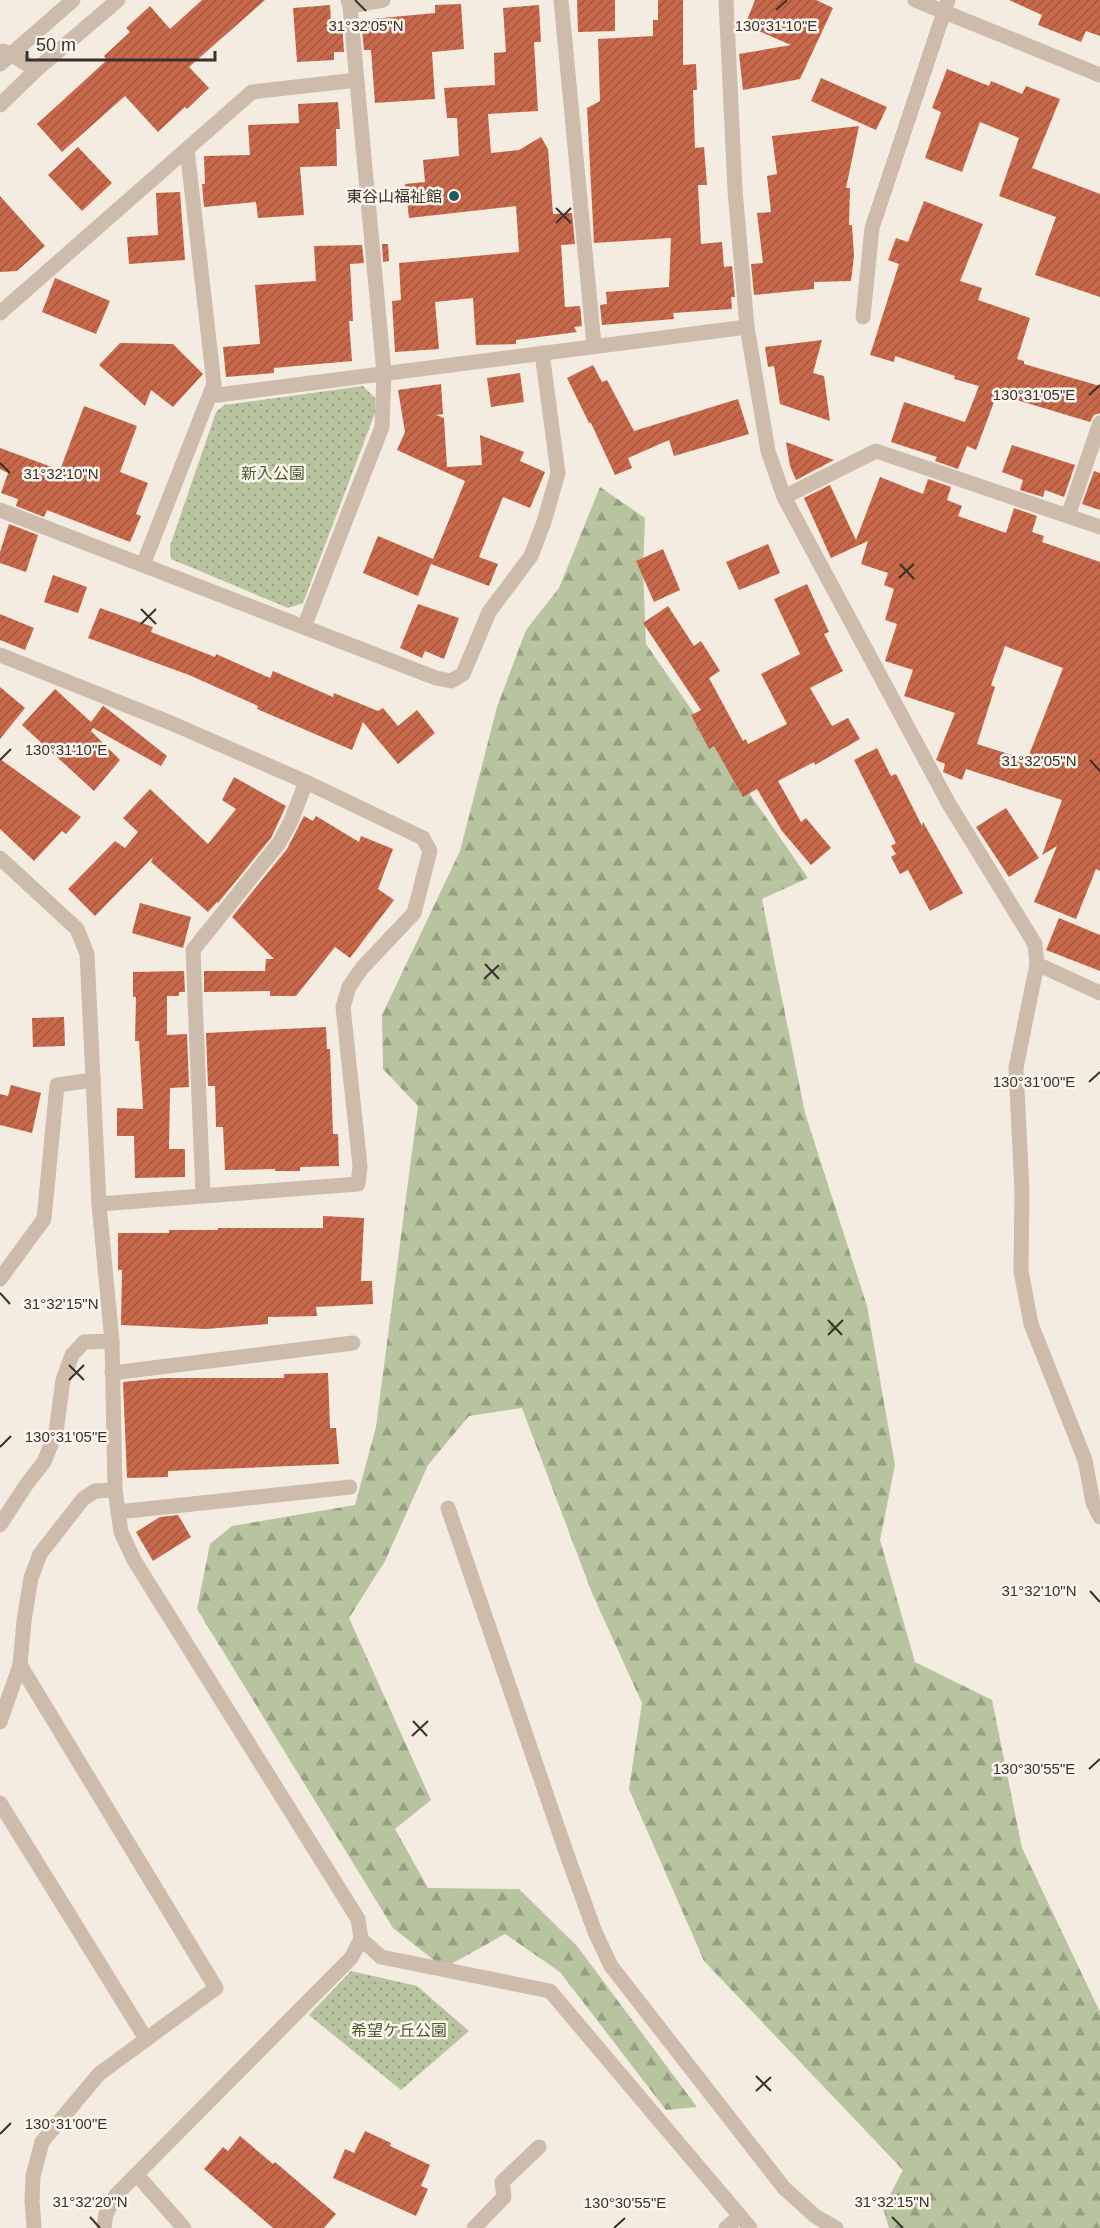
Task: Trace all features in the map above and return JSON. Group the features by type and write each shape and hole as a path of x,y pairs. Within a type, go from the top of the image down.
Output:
{"street":[{"path":"36,70 4,56 73,0"},
{"path":"0,105 36,70 118,0"},
{"path":"304,627 382,427 384,373 349,3 383,0"},
{"path":"561,0 594,345"},
{"path":"726,0 735,190 747,327 768,451 784,497 949,804 1035,944 1037,964 1016,1068 1022,1192 1021,1271 1031,1324 1085,1460 1094,1503 1100,1517"},
{"path":"915,0 946,6 1100,75"},
{"path":"863,317 872,228 946,6"},
{"path":"0,313 252,92 357,80"},
{"path":"143,565 214,384 187,149"},
{"path":"210,396 747,327"},
{"path":"0,510 436,678 452,681 463,674 489,612 531,556 544,522 558,473 542,352"},
{"path":"1068,516 1100,423"},
{"path":"784,497 876,451 1100,527"},
{"path":"0,655 171,723 306,782 423,838 430,851 414,913 362,968 349,987 343,1007 360,1166 358,1184 99,1204"},
{"path":"203,1195 193,950 279,843 291,821 306,782"},
{"path":"0,858 77,929 87,954 99,1204 112,1341 115,1490 121,1533 134,1560 343,1894 358,1919 362,1939 381,1957 550,1991 745,2222 726,2228"},
{"path":"1037,964 1100,993"},
{"path":"0,1279 44,1219 57,1085 93,1080"},
{"path":"0,1525 44,1462 56,1432 63,1380 72,1355 84,1342 112,1341"},
{"path":"112,1373 353,1343"},
{"path":"118,1512 350,1487"},
{"path":"0,1722 20,1665 31,1578 40,1554 83,1499 95,1491 115,1490"},
{"path":"448,1508 566,1852 595,1932 611,1966 784,2188 815,2216 836,2228"},
{"path":"20,1665 216,1988 99,2074 42,2142 33,2176 34,2228"},
{"path":"0,1803 146,2039"},
{"path":"104,2228 106,2214 116,2195 351,1958 362,1939"},
{"path":"474,2228 504,2197 502,2182 539,2147"},
{"path":"137,2175 184,2228"}],"green space":[{"name":"新入公園","path":"363,386 375,398 375,413 303,603 288,608 171,559 170,546 216,412 224,405"},
{"path":"600,487 645,518 643,569 646,644 808,878 762,899 805,1113 867,1306 895,1465 880,1540 915,1662 992,1700 1022,1848 1100,2012 1100,2228 889,2228 883,2208 903,2170 704,1961 629,1789 642,1703 592,1593 522,1408 469,1416 428,1465 385,1561 349,1618 431,1800 395,1829 428,1888 519,1889 577,1946 697,2107 666,2110 560,1972 505,1934 444,1968 393,1928 197,1609 210,1544 232,1526 355,1505 376,1427 418,1106 383,1069 382,1015 460,851 497,707 526,630 559,588"},
{"name":"希望ケ丘公園","path":"351,1971 417,1986 469,2031 401,2090 309,2015"}],"building":[{"path":"202,0 265,0 189,67 209,88 158,132 125,96 62,152 37,124 107,60 104,56 130,32 126,28 150,6 170,29"},
{"path":"577,0 615,0 615,31 578,32"},
{"path":"658,0 683,0 683,65 696,64 697,90 693,90 695,148 704,147 707,185 698,185 701,244 722,242 724,267 732,266 735,297 731,297 732,309 673,313 674,319 602,325 600,305 607,304 606,292 669,287 671,238 594,243 587,108 600,101 598,39 653,36 653,20 658,20"},
{"path":"755,0 816,0 833,8 800,79 743,90 739,54 791,45 745,25"},
{"path":"1009,0 1100,0 1100,36 1086,31 1081,42 1038,25 1042,15"},
{"path":"461,4 464,49 432,52 435,99 375,103 371,50 364,50 361,20 435,13 435,5"},
{"path":"330,5 331,22 342,22 344,52 334,52 334,60 297,62 293,8"},
{"path":"539,5 541,42 534,42 538,111 488,114 491,153 519,150 541,137 548,149 553,214 572,213 575,244 561,245 565,307 580,306 582,326 574,327 577,332 516,340 516,344 476,345 473,298 435,302 439,349 395,352 392,301 401,300 399,263 519,252 516,206 409,218 405,184 425,182 423,160 459,156 457,118 447,118 444,88 495,85 494,53 506,52 503,8"},
{"path":"947,69 989,86 991,81 1022,94 1026,86 1060,99 1032,168 1100,194 1100,297 1035,275 1056,217 999,196 1019,138 980,122 962,172 925,158 941,112 932,108"},
{"path":"821,78 887,107 876,130 811,101"},
{"path":"338,102 340,129 336,129 337,166 300,167 304,215 258,218 256,202 204,207 202,184 205,184 204,156 250,155 248,125 299,123 298,104"},
{"path":"859,126 846,188 850,188 849,225 852,225 854,256 851,281 814,282 814,289 754,295 751,264 763,263 757,213 771,212 767,176 777,174 772,136"},
{"path":"78,147 112,183 82,211 48,175"},
{"path":"180,192 185,260 129,264 127,237 158,235 156,193"},
{"path":"0,196 45,246 17,271 0,272"},
{"path":"924,201 983,224 960,281 982,288 978,300 1030,318 1017,359 1024,361 1024,364 1100,386 1100,413 1094,415 1090,422 997,394 976,450 967,446 958,469 935,461 937,457 891,442 904,402 965,422 979,386 954,379 955,376 895,356 894,362 870,355 899,264 888,260 896,238 908,242"},
{"path":"382,244 388,244 389,261 383,262"},
{"path":"362,245 364,263 350,264 353,321 349,321 352,361 274,368 274,373 226,377 223,347 260,344 255,285 316,281 314,246"},
{"path":"55,278 110,301 96,334 42,312"},
{"path":"822,340 813,373 824,376 830,421 780,404 774,366 768,367 765,347"},
{"path":"120,343 173,344 203,374 173,407 151,390 145,406 99,365"},
{"path":"593,365 602,382 607,380 634,431 738,399 749,434 674,456 669,440 628,458 632,468 615,475 567,378"},
{"path":"520,373 524,402 491,407 487,378"},
{"path":"441,384 443,414 436,415 444,418 447,467 482,465 480,435 524,452 520,461 545,472 530,508 503,497 479,557 498,564 489,586 431,564 418,596 363,573 378,536 433,559 465,481 397,450 405,432 398,390"},
{"path":"84,406 137,426 120,472 148,483 136,514 141,516 130,542 47,510 44,517 16,506 18,499 1,493 8,473 0,469 0,448 60,470"},
{"path":"786,442 834,460 796,480 790,466"},
{"path":"1012,445 1075,465 1064,497 1045,490 1043,497 1020,490 1023,480 1002,472"},
{"path":"1094,471 1100,473 1100,510 1082,504"},
{"path":"880,477 923,494 928,479 951,487 947,500 962,506 958,516 1006,533 1014,508 1037,516 1032,532 1044,536 1042,542 1100,562 1100,871 1096,869 1076,919 1034,902 1057,846 1042,855 1062,800 966,769 962,780 943,772 945,764 936,760 955,713 904,696 913,670 885,661 897,624 885,620 894,589 884,585 888,573 861,564 868,541 831,558 804,498 830,485 856,540","holes":["1005,646 1063,668 1027,760 977,744 995,687 991,685"]},
{"path":"9,524 38,535 26,572 0,563 0,552"},
{"path":"768,544 780,573 739,590 726,562"},
{"path":"663,549 680,590 654,602 636,561"},
{"path":"53,575 87,587 78,613 44,602"},
{"path":"807,584 829,632 824,634 843,671 810,688 832,726 848,718 860,739 815,765 814,762 778,781 801,822 806,818 831,848 811,865 782,831 757,789 743,797 714,746 709,749 691,715 701,710 643,623 668,606 694,646 701,641 720,671 709,678 743,741 746,739 748,744 787,724 761,674 800,654 774,599"},
{"path":"418,604 459,618 444,659 425,651 422,658 400,648"},
{"path":"100,608 153,627 151,632 215,657 216,654 270,678 273,671 333,697 334,693 378,711 383,708 398,726 417,710 435,733 398,764 363,722 352,750 257,709 258,706 189,675 88,638"},
{"path":"0,614 34,628 25,650 0,640"},
{"path":"0,687 25,708 0,739"},
{"path":"55,689 91,722 103,706 105,707 167,756 161,766 93,728 91,731 120,760 94,791 22,725"},
{"path":"877,748 891,776 896,774 922,826 923,822 963,893 930,911 908,870 900,874 891,857 896,854 891,846 896,843 854,760"},
{"path":"0,759 81,817 66,834 62,831 34,861 0,829"},
{"path":"234,777 286,806 271,838 208,912 151,862 153,857 95,916 68,889 115,841 125,848 138,832 123,818 150,789 208,844 236,809 222,800"},
{"path":"1006,808 1039,858 1009,877 976,827"},
{"path":"304,816 313,821 316,816 359,842 361,836 393,849 378,889 394,900 350,958 335,947 296,996 270,996 270,991 204,992 204,971 265,971 266,959 274,959 232,917 287,849"},
{"path":"140,903 191,917 183,948 132,933"},
{"path":"1059,918 1100,935 1100,971 1046,950"},
{"path":"184,971 185,992 179,992 179,996 167,996 167,1035 187,1034 189,1087 170,1088 169,1149 185,1149 185,1177 135,1178 134,1136 117,1136 117,1108 143,1109 139,1041 135,1041 136,997 133,997 133,972"},
{"path":"64,1017 65,1046 33,1047 32,1018"},
{"path":"326,1027 327,1049 330,1049 333,1134 338,1134 339,1166 300,1167 300,1171 225,1170 223,1127 216,1127 215,1086 208,1086 206,1033"},
{"path":"11,1085 41,1093 32,1133 0,1125 0,1094 8,1096"},
{"path":"323,1216 364,1218 361,1281 372,1281 373,1304 316,1307 317,1316 268,1317 268,1324 206,1329 121,1325 122,1270 118,1270 118,1233 169,1233 169,1230 218,1230 218,1228 323,1228"},
{"path":"328,1373 330,1428 336,1428 339,1464 168,1471 168,1477 127,1478 123,1382 163,1378 284,1378 284,1374"},
{"path":"178,1515 191,1537 153,1561 136,1532 160,1517"},
{"path":"365,2131 430,2165 421,2186 428,2189 416,2216 333,2178 345,2149 354,2153"},
{"path":"240,2136 273,2164 275,2162 336,2214 324,2228 273,2228 204,2169 223,2147 228,2151"}],"place":[{"name":"東谷山福祉館","path":"454,196"}]}
